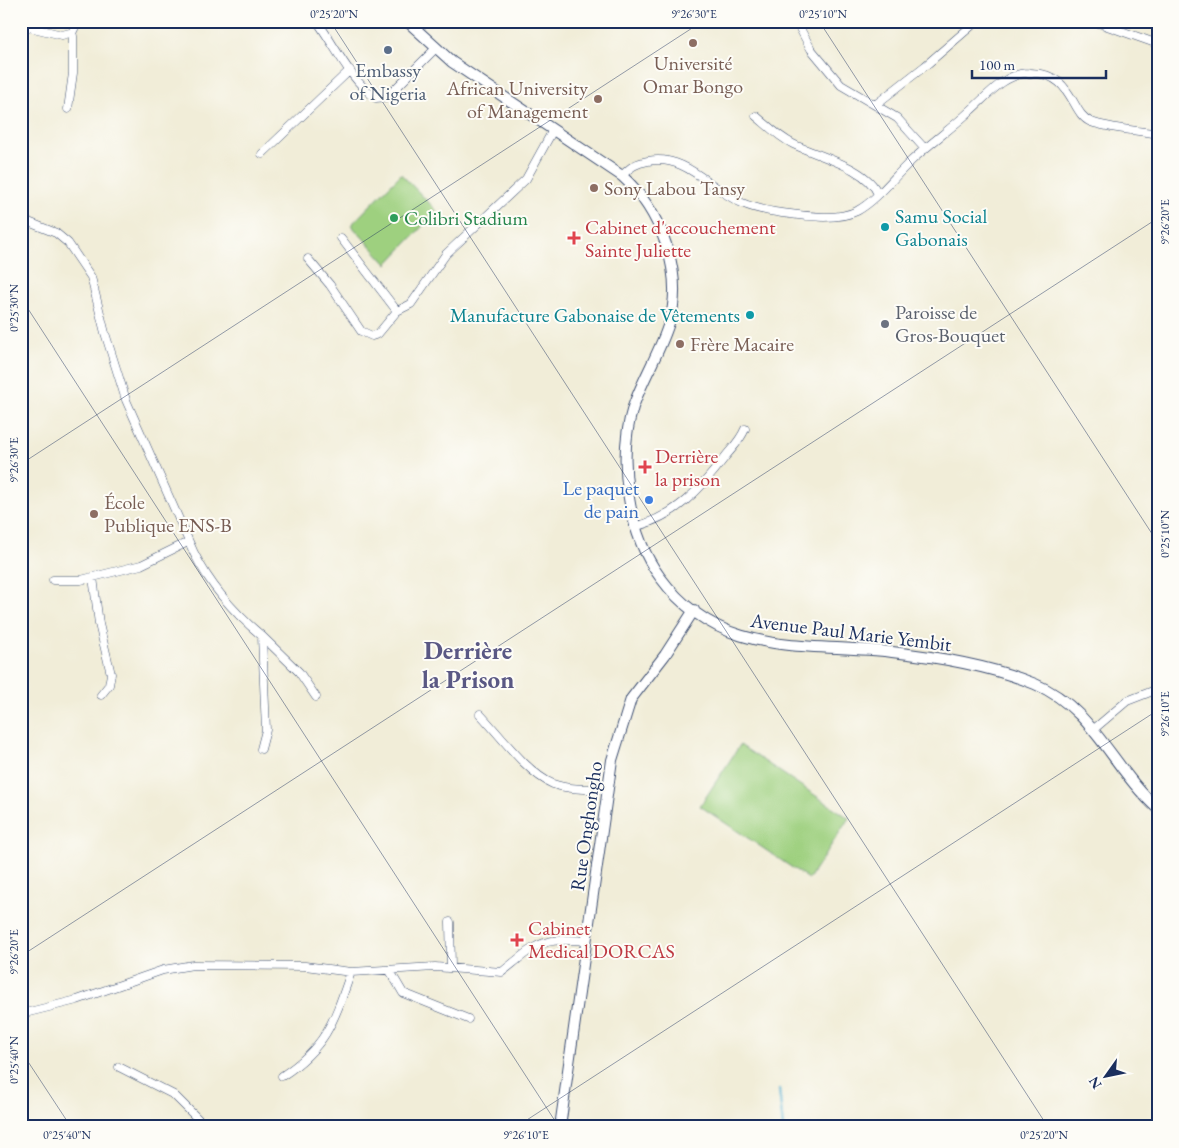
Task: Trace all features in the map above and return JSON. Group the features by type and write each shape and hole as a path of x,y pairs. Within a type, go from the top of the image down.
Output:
{"main road":[{"name":"Avenue Paul Marie Yembit","path":"407,21 435,49 622,176 645,200 655,218 669,259 674,287 669,323 642,384 630,420 627,470 629,500 634,527 640,544 657,573 674,594 694,610 732,634 759,641 893,652 976,667 1035,684 1063,699 1081,714 1094,728 1127,775 1158,808"},
{"name":"Rue Onghongho","path":"560,1127 612,760 631,699 665,655 694,610"}],"street":[{"path":"68,109 73,73 72,33 78,21"},
{"path":"317,21 350,70 367,92 376,98 387,96 435,49"},
{"path":"796,21 811,49 841,85 875,104 904,124 925,149"},
{"path":"875,104 925,66 977,21"},
{"path":"1093,21 1158,44"},
{"path":"21,25 62,35 72,33"},
{"path":"262,154 350,70"},
{"path":"622,176 631,166 641,163 656,160 674,162 694,171 744,204 823,217 842,216 857,210 878,194 925,149 998,86 1019,73 1031,72 1043,74 1065,86 1081,113 1089,121 1158,134"},
{"path":"756,116 792,144 862,176 875,187 878,194"},
{"path":"308,259 330,285 356,324 367,335 378,334 397,312 411,304 435,268 452,248 526,179 553,130"},
{"path":"21,218 56,233 68,243 90,277 126,400 202,570 231,609 262,636 298,672 316,697"},
{"path":"341,238 397,312"},
{"path":"634,527 656,520 694,493 708,480 726,455 736,446 745,428"},
{"path":"53,580 93,578 141,565 188,542"},
{"path":"93,578 99,624 111,674 109,686 100,695"},
{"path":"261,748 266,730 262,636"},
{"path":"1094,728 1127,701 1158,689"},
{"path":"480,714 524,761 552,783 574,788 607,789"},
{"path":"450,922 451,967"},
{"path":"21,1014 77,1000 163,970 192,965 305,966 351,972 451,967 502,972 532,948 545,941 587,941"},
{"path":"390,971 403,992 468,1018"},
{"path":"282,1076 302,1063 313,1052 334,1022 351,972"},
{"path":"119,1067 174,1095 206,1127"}],"green space":[{"name":"Colibri Stadium","path":"401,174 437,211 387,264 351,225"},
{"path":"740,745 849,818 809,879 700,806"}],"waterway":[{"path":"779,1089 783,1127"}],"place":[{"name":"Université Omar Bongo","path":"693,43"},
{"name":"Embassy of Nigeria","path":"388,50"},
{"name":"African University of Management","path":"598,99"},
{"name":"Sony Labou Tansy","path":"594,188"},
{"name":"Colibri Stadium","path":"394,218"},
{"name":"Samu Social Gabonais","path":"885,227"},
{"name":"Cabinet d'accouchement Sainte Juliette","path":"574,238"},
{"name":"Manufacture Gabonaise de Vêtements","path":"750,315"},
{"name":"Paroisse de Gros-Bouquet","path":"885,324"},
{"name":"Frère Macaire","path":"680,344"},
{"name":"Derrière la prison","path":"645,467"},
{"name":"Le paquet de pain","path":"649,500"},
{"name":"École Publique ENS-B","path":"94,514"},
{"name":"Cabinet Medical DORCAS","path":"517,940"}],"district":[{"name":"Derrière la Prison","path":"468,664"}]}
